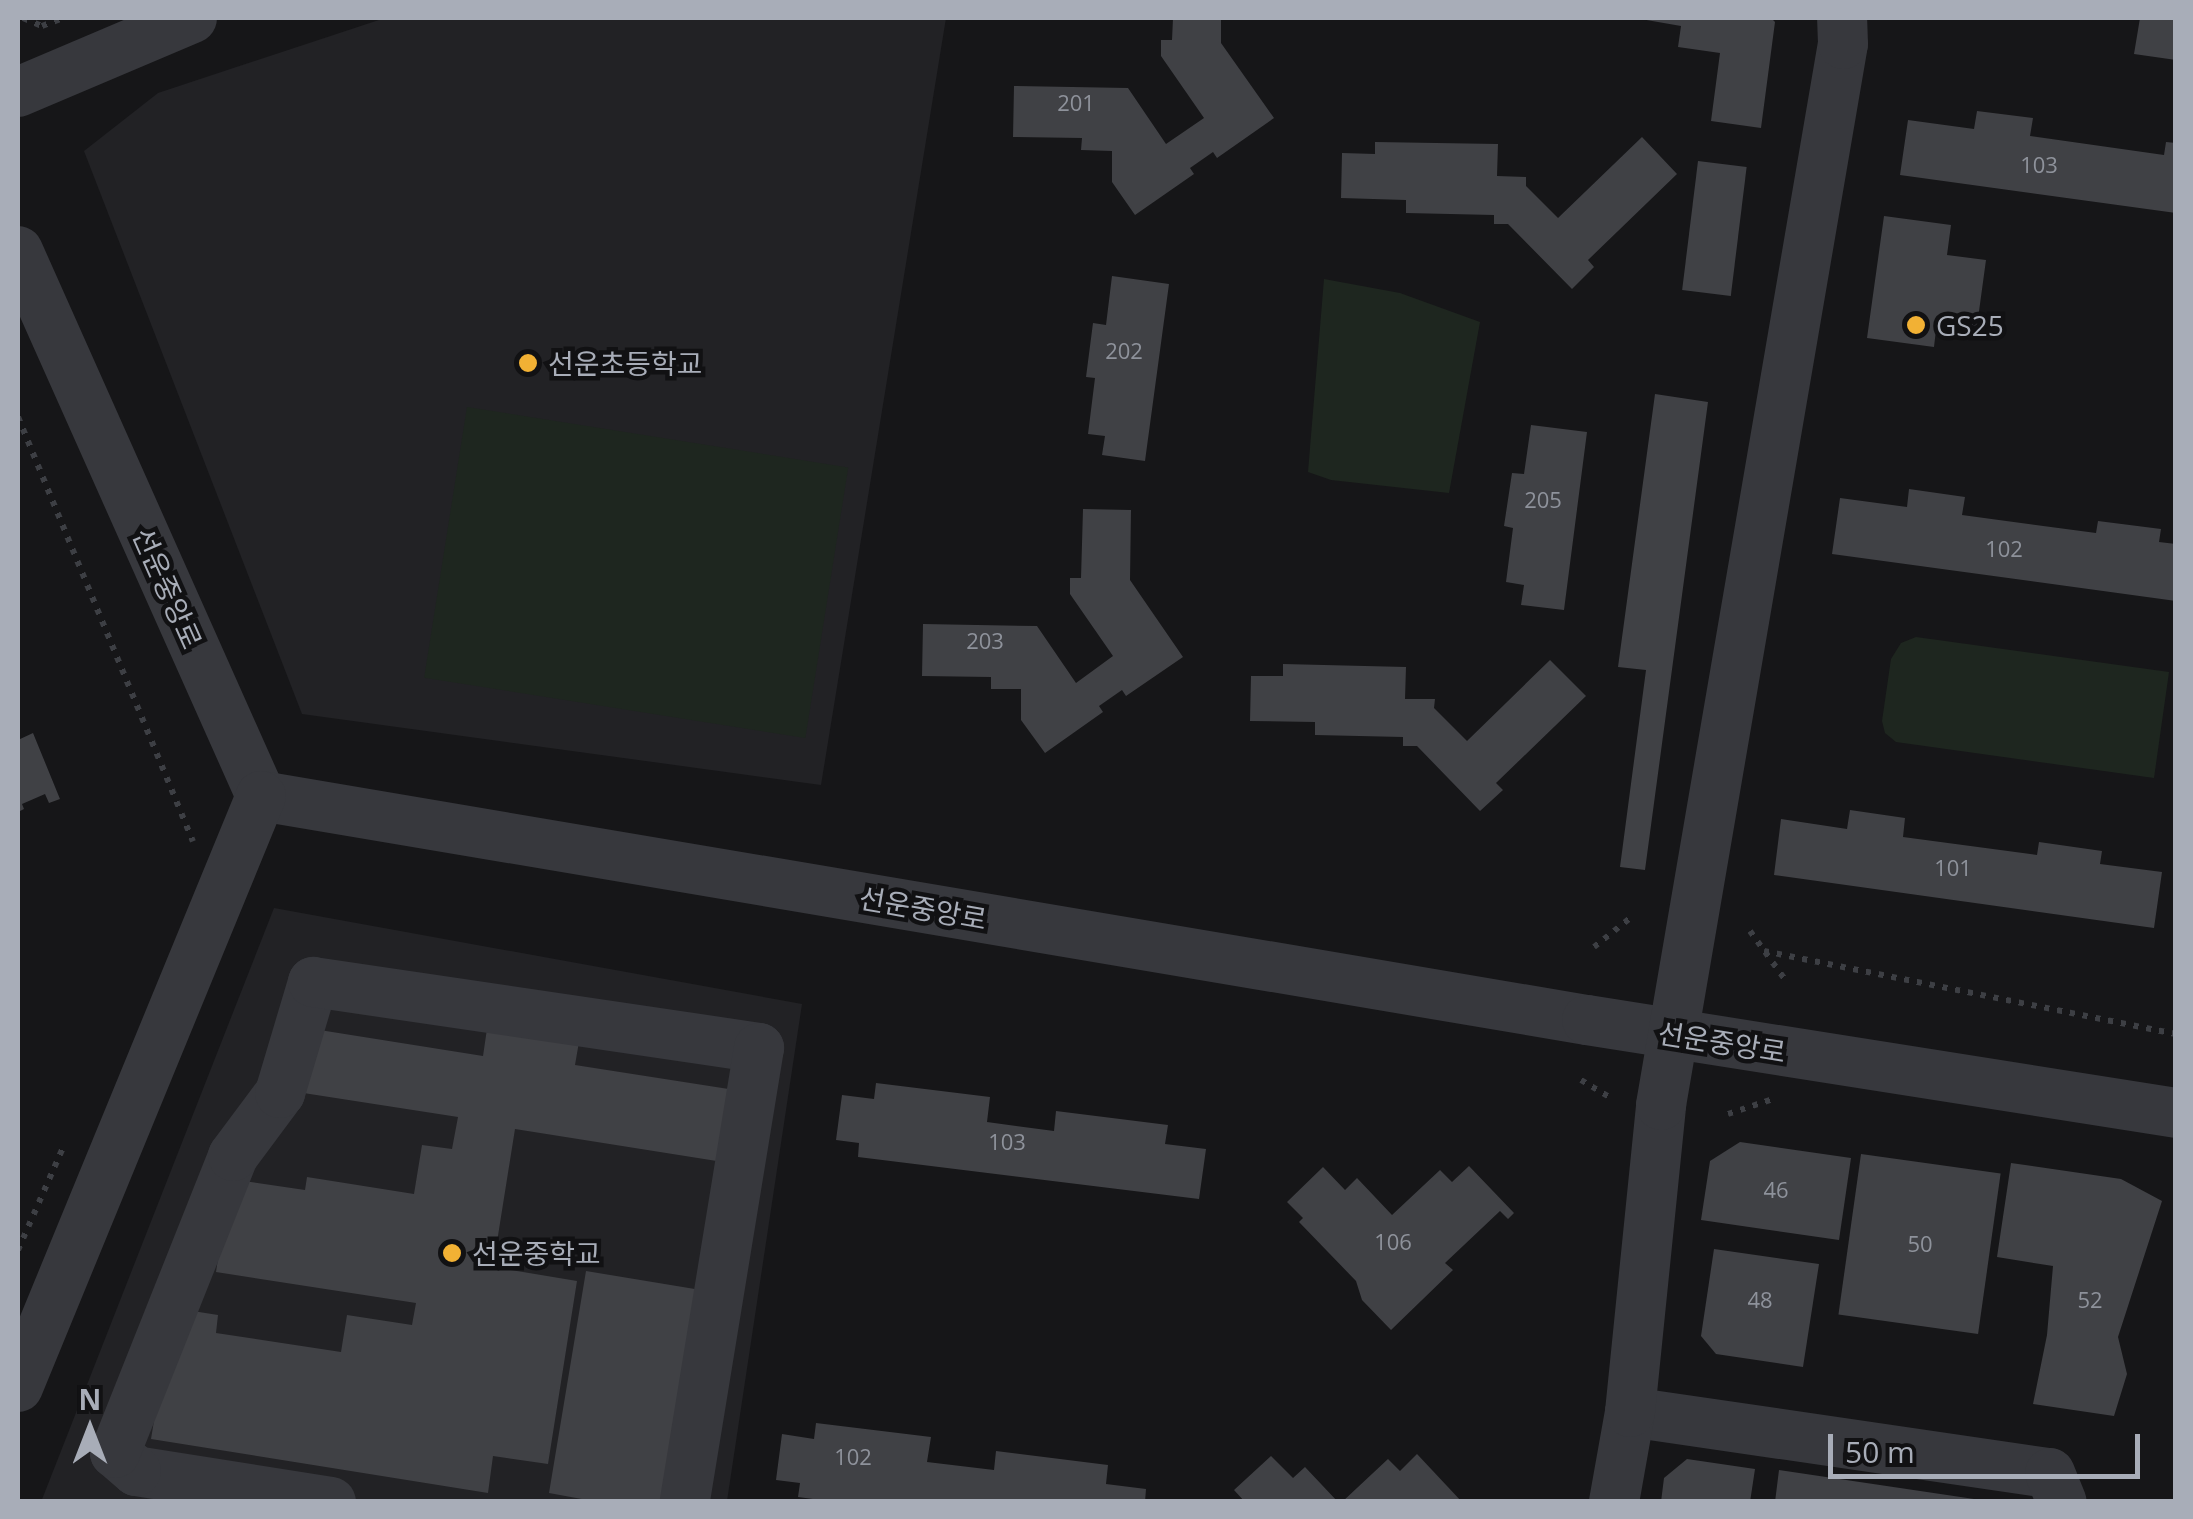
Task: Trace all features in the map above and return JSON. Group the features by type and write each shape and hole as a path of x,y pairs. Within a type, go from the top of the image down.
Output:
{"street":[{"path":"18,92 192,18"},
{"path":"1614,1502 1630,1412 1672,1034 1842,44 1842,18"},
{"name":"선운중앙로","path":"18,251 261,796 1672,1034 2176,1113"},
{"path":"18,1387 261,796"},
{"path":"331,1502 136,1471 114,1453 233,1156 280,1093 313,982 759,1048 686,1502"},
{"path":"1630,1412 2050,1472 2062,1502"}],"path":[{"path":"23,18 42,26 63,18"},
{"path":"18,417 195,845"},
{"path":"1594,946 1634,914"},
{"path":"1750,931 1786,980"},
{"path":"1764,952 2176,1034"},
{"path":"1581,1080 1609,1097"},
{"path":"1728,1114 1773,1099"},
{"path":"18,1250 72,1127"}],"shaded area":[{"name":"선운초등학교","path":"385,18 946,18 821,785 302,714 84,151 158,93"},
{"path":"1324,279 1400,293 1480,322 1449,493 1331,480 1308,472"},
{"path":"467,407 848,467 805,738 424,678"},
{"path":"1916,637 2169,672 2154,778 1896,742 1885,733 1882,721 1891,659 1901,643"},
{"name":"선운중학교","path":"274,908 802,1004 727,1501 41,1502"}],"building":[{"path":"1173,18 1221,18 1221,43 1274,118 1217,158 1213,152 1190,168 1194,174 1135,215 1112,182 1112,151 1081,150 1082,138 1013,137 1014,86 1128,88 1166,144 1204,118 1161,56 1161,40 1172,40"},
{"path":"1635,18 1771,18 1775,22 1761,128 1711,121 1720,53 1678,47 1681,26"},
{"path":"2140,18 2176,18 2176,60 2134,54"},
{"path":"1977,111 2033,118 2030,136 2164,155 2166,142 2176,143 2176,213 1900,175 1908,120 1974,129"},
{"path":"1642,137 1677,174 1588,260 1594,267 1572,289 1508,224 1494,224 1494,215 1406,213 1406,200 1341,198 1342,153 1375,154 1375,142 1498,144 1497,176 1526,177 1526,186 1558,218"},
{"path":"1698,161 1747,167 1731,296 1682,290"},
{"path":"1884,216 1951,225 1947,255 1986,260 1977,326 1937,321 1934,347 1867,338"},
{"path":"1112,276 1169,284 1145,461 1102,455 1105,436 1088,434 1095,378 1086,377 1093,323 1106,325"},
{"path":"1655,394 1708,402 1645,870 1620,867 1646,670 1618,667"},
{"path":"1531,425 1587,432 1564,610 1521,605 1524,585 1506,582 1513,528 1504,526 1512,473 1524,474"},
{"path":"1909,489 1965,497 1962,515 2096,533 2098,521 2161,529 2159,542 2176,544 2176,601 1832,554 1840,498 1907,507"},
{"path":"1083,509 1131,510 1130,580 1183,657 1126,696 1122,690 1099,706 1103,712 1045,753 1021,720 1021,689 991,689 991,677 922,676 923,624 1037,626 1076,683 1113,656 1070,594 1070,578 1081,578"},
{"path":"1550,660 1586,696 1496,783 1503,790 1480,811 1417,746 1403,746 1403,737 1315,735 1315,722 1250,721 1251,676 1283,676 1283,664 1406,667 1405,699 1435,699 1434,708 1467,741"},
{"path":"33,733 60,799 49,803 45,794 22,804 24,809 18,812 18,740"},
{"path":"1850,810 1905,818 1903,837 2037,855 2039,842 2102,851 2100,864 2162,872 2154,928 1774,875 1781,819 1847,829"},
{"path":"488,1022 580,1036 575,1065 735,1090 723,1162 515,1129 493,1267 577,1281 548,1464 493,1456 488,1493 151,1439 169,1329 180,1309 218,1315 216,1333 341,1352 347,1315 412,1325 416,1303 216,1272 230,1179 305,1190 307,1177 414,1194 422,1145 452,1149 458,1117 297,1092 307,1028 483,1056"},
{"path":"876,1083 990,1097 987,1122 1054,1131 1056,1111 1168,1125 1165,1144 1206,1149 1199,1199 858,1157 859,1143 836,1140 842,1095 874,1099"},
{"path":"1740,1142 1851,1158 1839,1240 1701,1220 1710,1161"},
{"path":"1861,1154 2001,1174 1978,1334 1838,1314"},
{"path":"2011,1163 2121,1179 2162,1201 2118,1337 2127,1374 2114,1416 2033,1404 2047,1335 2053,1266 1997,1257"},
{"path":"1469,1166 1514,1213 1508,1219 1500,1211 1445,1263 1453,1270 1391,1330 1362,1300 1356,1281 1299,1222 1303,1218 1287,1202 1323,1167 1345,1190 1357,1178 1392,1215 1440,1170 1452,1182"},
{"path":"1714,1249 1819,1264 1803,1367 1716,1354 1701,1336"},
{"path":"586,1271 719,1293 684,1502 598,1502 549,1493"},
{"path":"816,1423 931,1437 927,1462 994,1470 996,1451 1108,1465 1106,1484 1146,1489 1145,1502 835,1502 798,1497 800,1483 776,1480 782,1434 814,1439"},
{"path":"1417,1454 1462,1502 1342,1502 1388,1459 1400,1471"},
{"path":"1271,1456 1293,1478 1305,1467 1338,1502 1245,1502 1234,1490"},
{"path":"1687,1459 1755,1469 1750,1502 1661,1502 1664,1478"},
{"path":"1779,1470 1974,1499 1974,1502 1775,1502"}],"place":[{"name":"GS25","path":"1916,325"},
{"name":"선운초등학교","path":"528,363"},
{"name":"선운중학교","path":"452,1253"}]}
